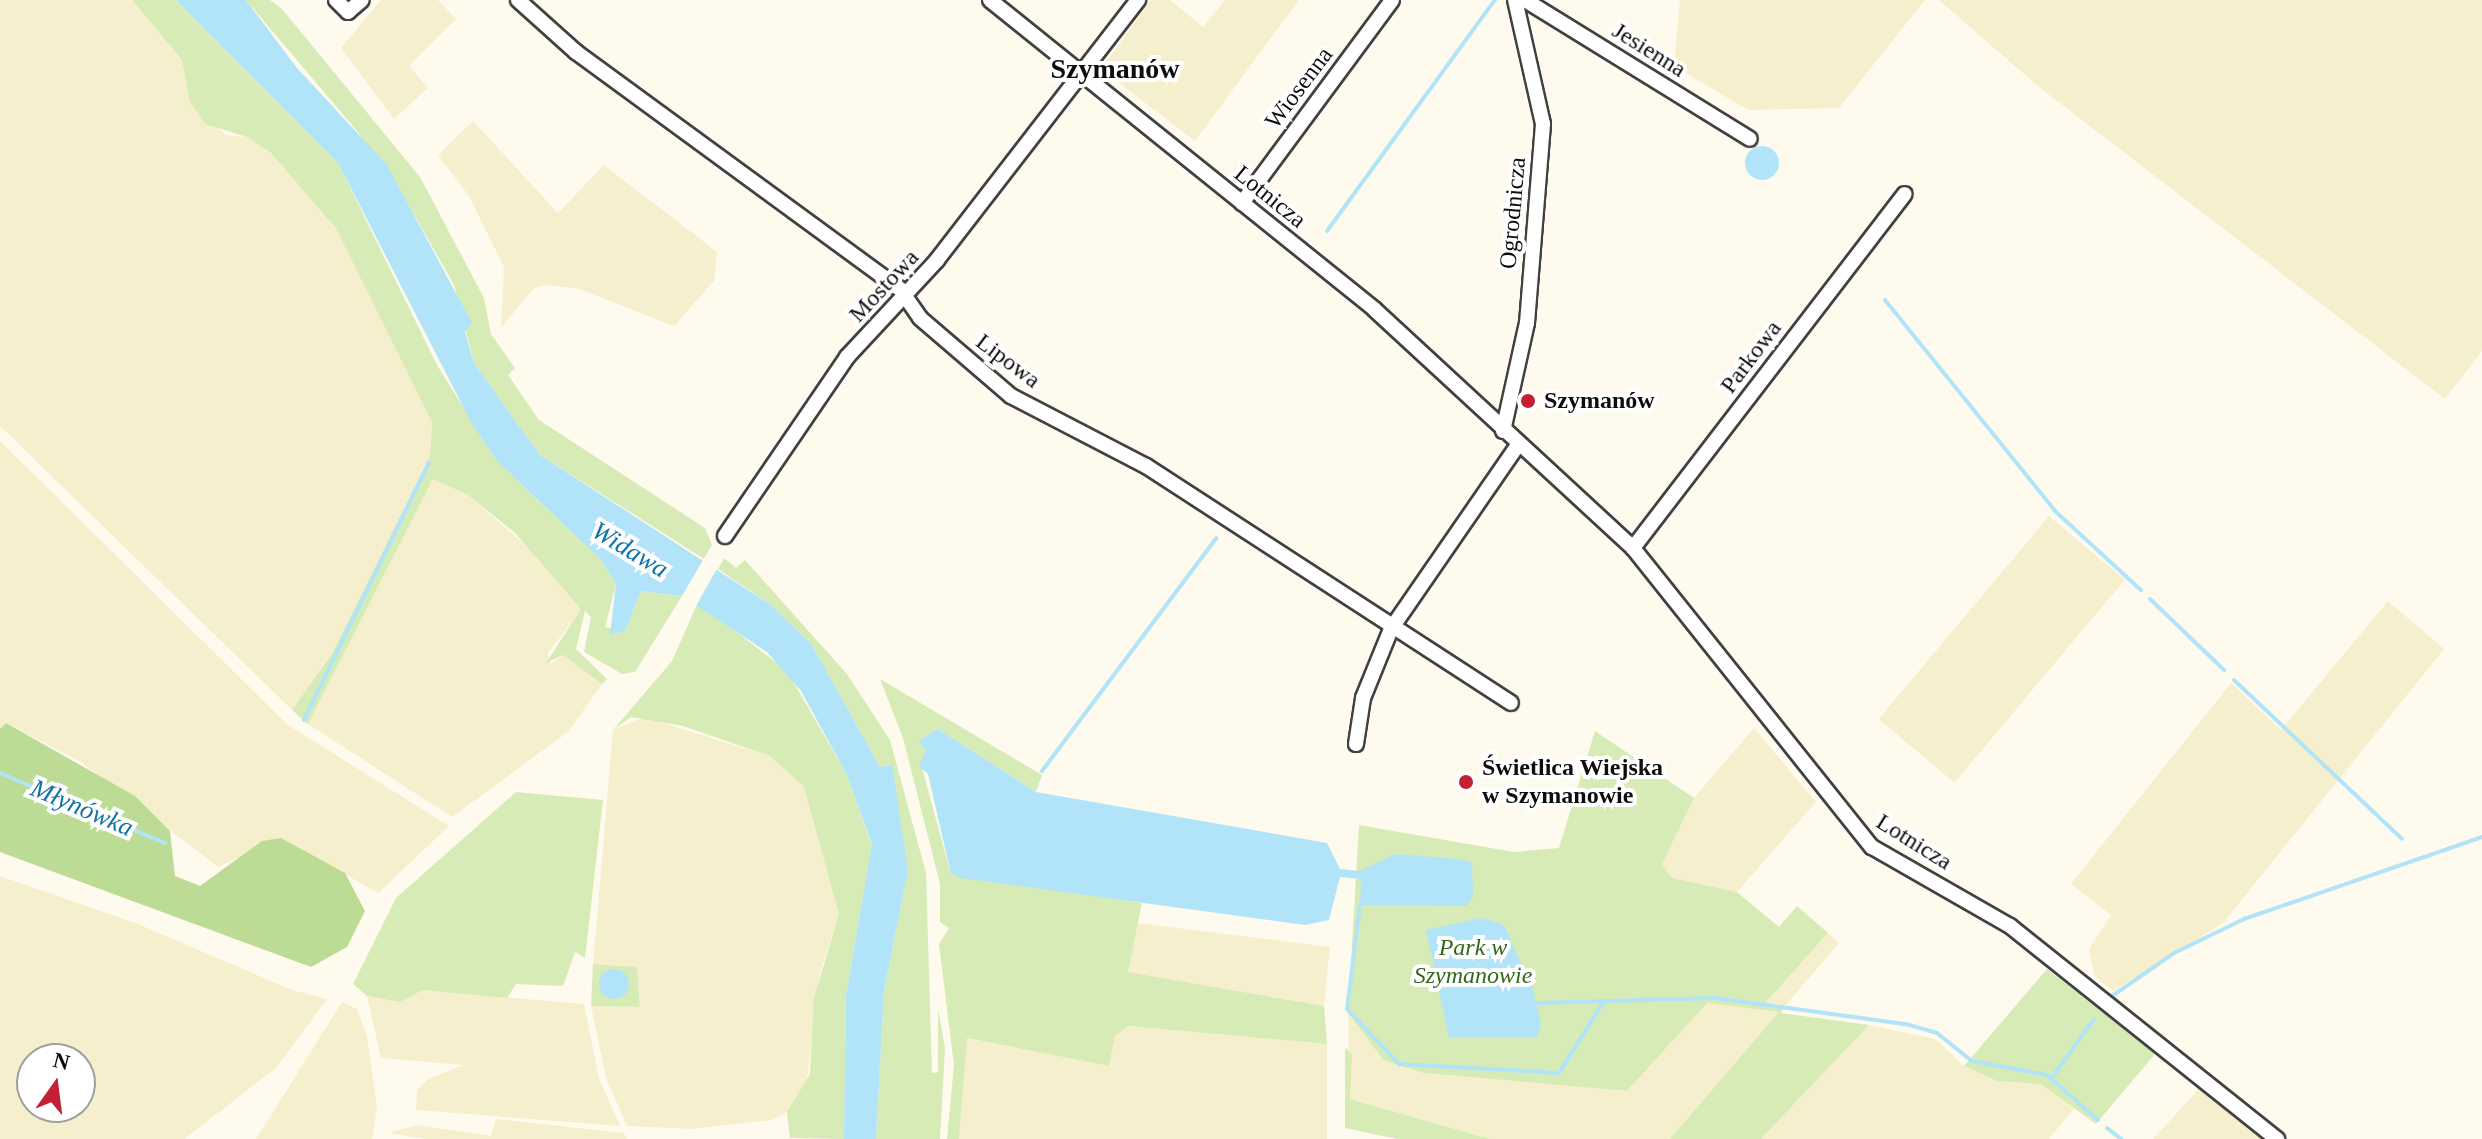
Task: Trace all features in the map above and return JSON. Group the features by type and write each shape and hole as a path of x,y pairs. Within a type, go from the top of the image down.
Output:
{"street":[{"path":"336,0 348,12 362,0"},
{"name":"Lipowa","path":"518,0 576,52 906,297 1011,396 1146,466 1391,629 1511,703"},
{"name":"Lotnicza","path":"990,0 1082,70 1374,309 1511,439 1633,548 1872,847 2010,926 2277,1139"},
{"name":"Mostowa","path":"725,536 847,357 906,297 1138,0"},
{"name":"Wiosenna","path":"1242,203 1392,0"},
{"name":"Ogrodnicza","path":"1356,744 1363,698 1391,629 1511,439 1527,323 1543,124 1515,0"},
{"name":"Jesienna","path":"1525,0 1750,139"},
{"name":"Parkowa","path":"1633,548 1905,194"}],"shaded area":[{"path":"0,0 132,0 182,60 189,100 226,135 247,137 271,153 335,227 432,422 430,456 332,652 292,710 0,426"},
{"path":"381,0 438,0 456,19 409,66 428,88 394,119 341,48"},
{"path":"1151,0 1170,0 1203,27 1225,0 1299,0 1195,141 1101,69"},
{"path":"1680,0 1925,0 1839,108 1748,110 1674,66"},
{"path":"1939,0 2482,0 2482,351 2445,399 2039,87"},
{"path":"473,121 558,213 604,165 717,252 714,281 674,326 579,289 548,285 534,288 501,328 504,267 469,196 438,155"},
{"path":"0,441 288,725 449,826 378,893 281,838 218,867 81,762 6,723 0,729"},
{"path":"433,479 468,495 539,557 582,609 548,653 551,664 563,655 602,684 568,732 452,817 308,724"},
{"path":"2049,516 2125,580 1954,783 1879,719"},
{"path":"2388,601 2444,649 2223,923 2113,991 2095,977 2089,949 2111,915 2071,884 2231,683 2281,730"},
{"path":"644,717 770,756 804,787 818,819 839,914 820,973 806,1087 787,1112 771,1120 691,1129 627,1126 606,1078 591,1006 640,1007 637,967 593,964 613,730"},
{"path":"1754,728 1816,802 1737,892 1672,878 1662,864 1694,798"},
{"path":"0,876 138,924 292,990 327,999 276,1068 184,1139 0,1139"},
{"path":"1137,923 1330,947 1324,1006 1128,972"},
{"path":"1828,933 1839,943 1784,1007 1766,1002"},
{"path":"423,990 584,1004 599,1078 620,1126 416,1110 417,1090 428,1079 463,1065 381,1058 367,996 400,1002"},
{"path":"342,1002 357,1009 367,1035 377,1108 372,1139 256,1139"},
{"path":"1707,1002 1780,1012 1670,1139 1490,1139 1350,1099 1348,1013 1383,1060 1423,1073 1627,1091"},
{"path":"1869,1025 1935,1039 1964,1066 1997,1081 2041,1083 2074,1109 2049,1139 1761,1139"},
{"path":"1128,1026 1327,1044 1327,1139 959,1139 966,1038 1109,1066 1115,1036"},
{"path":"2199,1089 2254,1134 2262,1139 2153,1139"},
{"path":"496,1119 624,1133 627,1139 425,1139 389,1133 417,1125 491,1136"}],"green space":[{"path":"132,0 176,0 338,163 437,365 497,461 601,560 616,584 605,627 625,631 641,591 682,596 635,672 622,674 584,652 591,617 585,611 576,649 607,679 602,684 563,655 546,663 581,609 515,533 468,495 433,479 308,724 292,710 332,653 430,456 432,422 335,227 271,153 247,137 205,124 189,100 182,60"},
{"path":"246,0 270,0 282,9 420,177 484,298 491,334 515,368 508,375 539,420 705,528 712,545 704,559 540,455 474,363 454,285 412,211 357,131"},
{"path":"724,558 736,568 745,560 847,674 890,740 926,873 932,1073 938,1072 938,1009 945,1048 940,1139 876,1139 884,992 908,870 891,764 880,767 812,645 771,605 718,569"},
{"path":"698,602 787,671 846,773 872,845 846,995 844,1139 790,1138 787,1112 810,1074 814,998 839,914 804,787 770,756 683,726 631,717 613,730 672,661"},
{"path":"880,679 1042,775 1036,792 938,729 918,741 926,750 922,768 951,874 1142,903 1128,972 1324,1006 1327,1044 1128,1026 1115,1036 1109,1066 967,1038 959,1139 947,1139 954,1065 939,944 949,928 940,922 940,884 903,738"},
{"path":"6,723 135,796 170,831 175,876 200,886 262,841 281,838 345,873 365,911 347,947 311,967 0,852 0,729"},
{"name":"Park w Szymanowie","path":"1595,731 1694,798 1662,864 1672,878 1737,892 1779,927 1797,906 1828,933 1766,1002 1784,1007 1781,1013 1869,1025 1761,1139 1670,1139 1779,1012 1707,1003 1627,1091 1423,1073 1383,1060 1348,1013 1359,825 1514,852 1559,848"},
{"path":"516,792 603,800 585,958 575,952 563,986 516,984 507,998 423,990 400,1002 367,996 353,984 396,898"},
{"path":"593,964 637,967 640,1007 591,1006"},
{"path":"2047,969 2155,1054 2096,1124 2041,1084 1997,1081 1964,1066"},
{"path":"1345,1047 1352,1054 1350,1099 1490,1139 1397,1139 1345,1128"}],"water":[{"name":"Widawa","path":"176,0 246,0 297,68 387,165 472,323 465,332 474,363 540,455 771,605 812,645 880,767 892,764 908,870 884,992 876,1139 844,1139 846,995 872,844 846,773 801,691 767,652 682,596 641,591 625,631 610,635 616,584 601,560 497,461 472,424 338,163"},
{"path":"1762,146 1774,151 1779,163 1774,175 1762,180 1750,175 1745,163 1750,151"},
{"path":"938,729 1036,792 1327,843 1340,869 1360,871 1395,854 1459,859 1472,863 1473,895 1467,906 1360,905 1361,879 1340,877 1329,920 1305,925 961,878 951,874 928,774 919,766 926,750 918,741"},
{"path":"1482,918 1504,925 1533,990 1541,1024 1537,1037 1449,1037 1426,930"},
{"path":"614,969 624,974 629,984 624,994 614,999 604,994 599,984 604,974"}],"pier":[{"path":"706,555 719,565 696,606 679,601"}],"waterway":[{"path":"1327,231 1495,0"},
{"path":"1885,300 2055,511 2141,590"},
{"path":"304,720 429,463"},
{"path":"1042,771 1216,538"},
{"path":"2150,599 2224,670"},
{"path":"2234,680 2402,839"},
{"name":"Młynówka","path":"0,773 165,843"},
{"path":"2112,996 2174,953 2244,919 2482,837"},
{"path":"1360,905 1347,1009 1399,1064 1559,1073 1604,1001"},
{"path":"1537,1003 1715,998 1906,1024 1937,1033 1972,1061 2047,1075 2098,1120"},
{"path":"2051,1079 2094,1019"},
{"path":"2107,1128 2121,1139"}],"place":[{"name":"Szymanów","path":"1528,401"},
{"name":"Świetlica Wiejska w Szymanowie","path":"1466,782"}],"district":[{"name":"Szymanów","path":"1115,69"}]}
